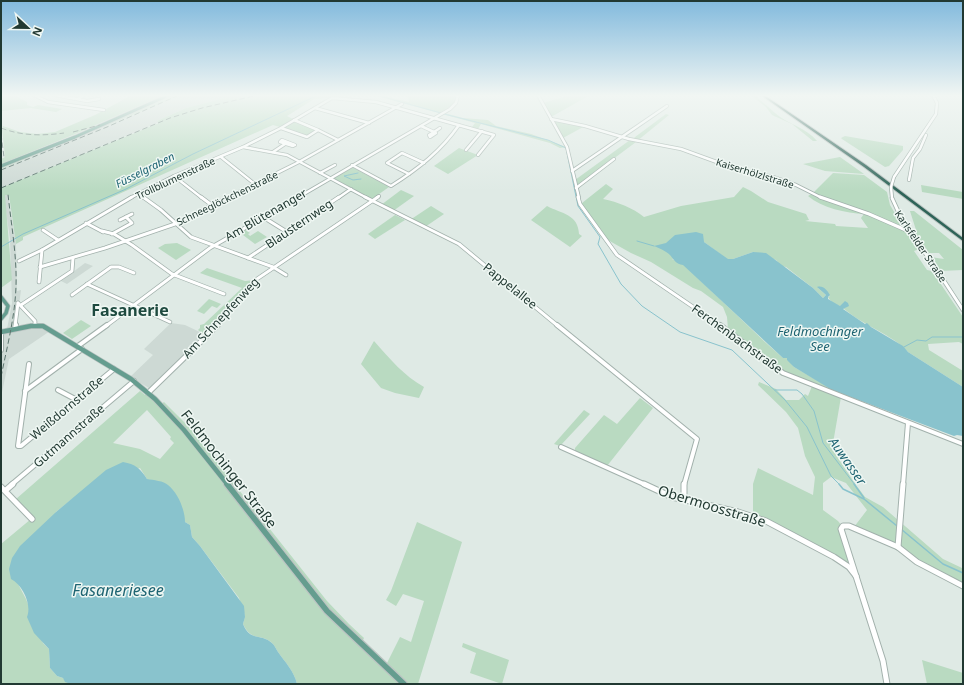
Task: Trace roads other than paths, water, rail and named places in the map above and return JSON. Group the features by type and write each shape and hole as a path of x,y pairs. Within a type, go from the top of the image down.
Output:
{"highway":[{"path":"809,127 866,166 963,240"},
{"path":"813,127 869,165 963,236"}],"main road":[{"path":"1,165 75,137 97,127"},
{"path":"1,298 7,302 8,306 6,313 1,319"},
{"name":"Feldmochinger Straße","path":"1,332 35,326 45,327 134,381 148,393 184,430 327,612 404,684"}],"street":[{"path":"311,127 338,140"},
{"name":"Schneeglöckchenstraße","path":"40,267 127,242 175,224 256,185 362,127"},
{"name":"Am Blütenanger","path":"25,392 132,306 214,246 419,127"},
{"path":"424,127 435,131 440,128"},
{"path":"352,165 390,186 424,163 443,147 458,127"},
{"path":"467,127 493,134 494,136 478,155"},
{"name":"Ferchenbachstraße","path":"557,127 567,147 582,208 617,255 724,328 779,371 963,444"},
{"name":"Kaiserhölzlstraße","path":"588,127 620,137 680,148 736,169 774,177 796,185 827,200 869,214 908,231"},
{"path":"572,171 635,127"},
{"name":"Karlsfelder Straße","path":"927,127 894,177 891,187 892,198 898,215 908,231 933,263 963,310"},
{"path":"281,128 307,137 318,130"},
{"name":"Trollblumenstraße","path":"19,261 42,250 138,194 174,176 243,147 281,128"},
{"path":"466,150 482,131"},
{"path":"909,180 913,158 919,150 926,135"},
{"path":"273,152 285,144 295,145 282,140 280,142 285,144"},
{"name":"Pappelallee","path":"243,147 287,155 459,244 697,439 683,489 684,499"},
{"path":"912,148 919,150"},
{"path":"409,174 387,163 403,153 424,163"},
{"path":"221,157 256,185"},
{"path":"576,188 614,159"},
{"path":"320,173 335,165"},
{"path":"174,176 213,206"},
{"name":"Blausternweg","path":"248,258 351,189"},
{"path":"138,194 161,210 191,237 273,267 286,275"},
{"name":"Am Schnepfenweg","path":"148,393 226,317 257,279 379,196"},
{"path":"120,220 132,214"},
{"path":"111,233 132,223 126,217"},
{"path":"263,217 287,232"},
{"path":"86,223 102,231 111,233 127,242 162,265 164,269 174,275 224,294"},
{"path":"43,230 58,240"},
{"path":"39,282 42,250"},
{"path":"15,329 18,303 21,305 71,272 73,270 73,258"},
{"path":"72,295 116,266 134,273"},
{"path":"87,284 132,306 170,322"},
{"path":"21,305 35,321 35,326"},
{"path":"1,335 1,350"},
{"path":"25,392 29,364"},
{"name":"Weißdornstraße","path":"25,392 17,442 18,446 21,446 114,369"},
{"name":"Gutmannstraße","path":"6,490 134,381"},
{"path":"58,390 76,400"},
{"path":"898,547 908,423"},
{"name":"Obermoosstraße","path":"561,447 672,497 766,520 834,557 849,567 856,576"},
{"path":"1,486 32,519"},
{"path":"887,684 883,661 842,529 843,526 849,526 898,547 917,562 963,586"}],"water":[{"name":"Feldmochinger See","path":"696,232 703,234 704,242 728,259 733,259 753,252 766,253 813,288 823,298 826,295 817,287 825,288 830,295 828,299 840,306 845,301 848,303 849,306 843,309 865,324 867,323 871,327 903,346 908,352 963,387 963,436 954,436 832,390 794,367 787,360 787,358 783,358 683,265 677,263 667,252 654,246 666,243 675,235"},
{"name":"Fasaneriesee","path":"123,462 131,464 137,468 147,479 158,481 172,488 182,507 185,522 190,525 192,537 244,606 245,617 243,624 246,630 253,636 269,640 273,644 292,671 297,684 71,684 65,682 63,678 57,676 50,668 49,649 34,633 27,617 28,607 23,590 11,579 9,569 12,558 20,546 56,512 106,470"}],"waterway":[{"name":"Füsselgraben","path":"1,247 23,234 126,189 193,154 250,127"},
{"path":"496,127 548,140 566,148 578,206 600,237 598,244 621,284 642,306 680,332 732,350 785,400 807,427 831,476 839,484"},
{"path":"358,173 344,176 353,180 361,179"},
{"path":"637,241 654,246"},
{"path":"904,347 917,340 926,341 932,337 963,337"},
{"name":"Auwasser","path":"775,390 797,390 802,394 814,411 823,443 855,485"},
{"path":"839,484 843,489 864,499 897,526"},
{"name":"Auwasser","path":"854,484 864,498"},
{"path":"901,529 943,564 963,573"}],"railway":[{"path":"73,132 92,127"},
{"path":"1,170 107,127"},
{"path":"1,188 148,127"},
{"path":"1,128 17,133 32,135 64,133"},
{"path":"1,134 4,157"},
{"path":"1,377 12,321 16,286 15,251 8,194"}],"district":[{"name":"Fasanerie","path":"130,310"}]}
